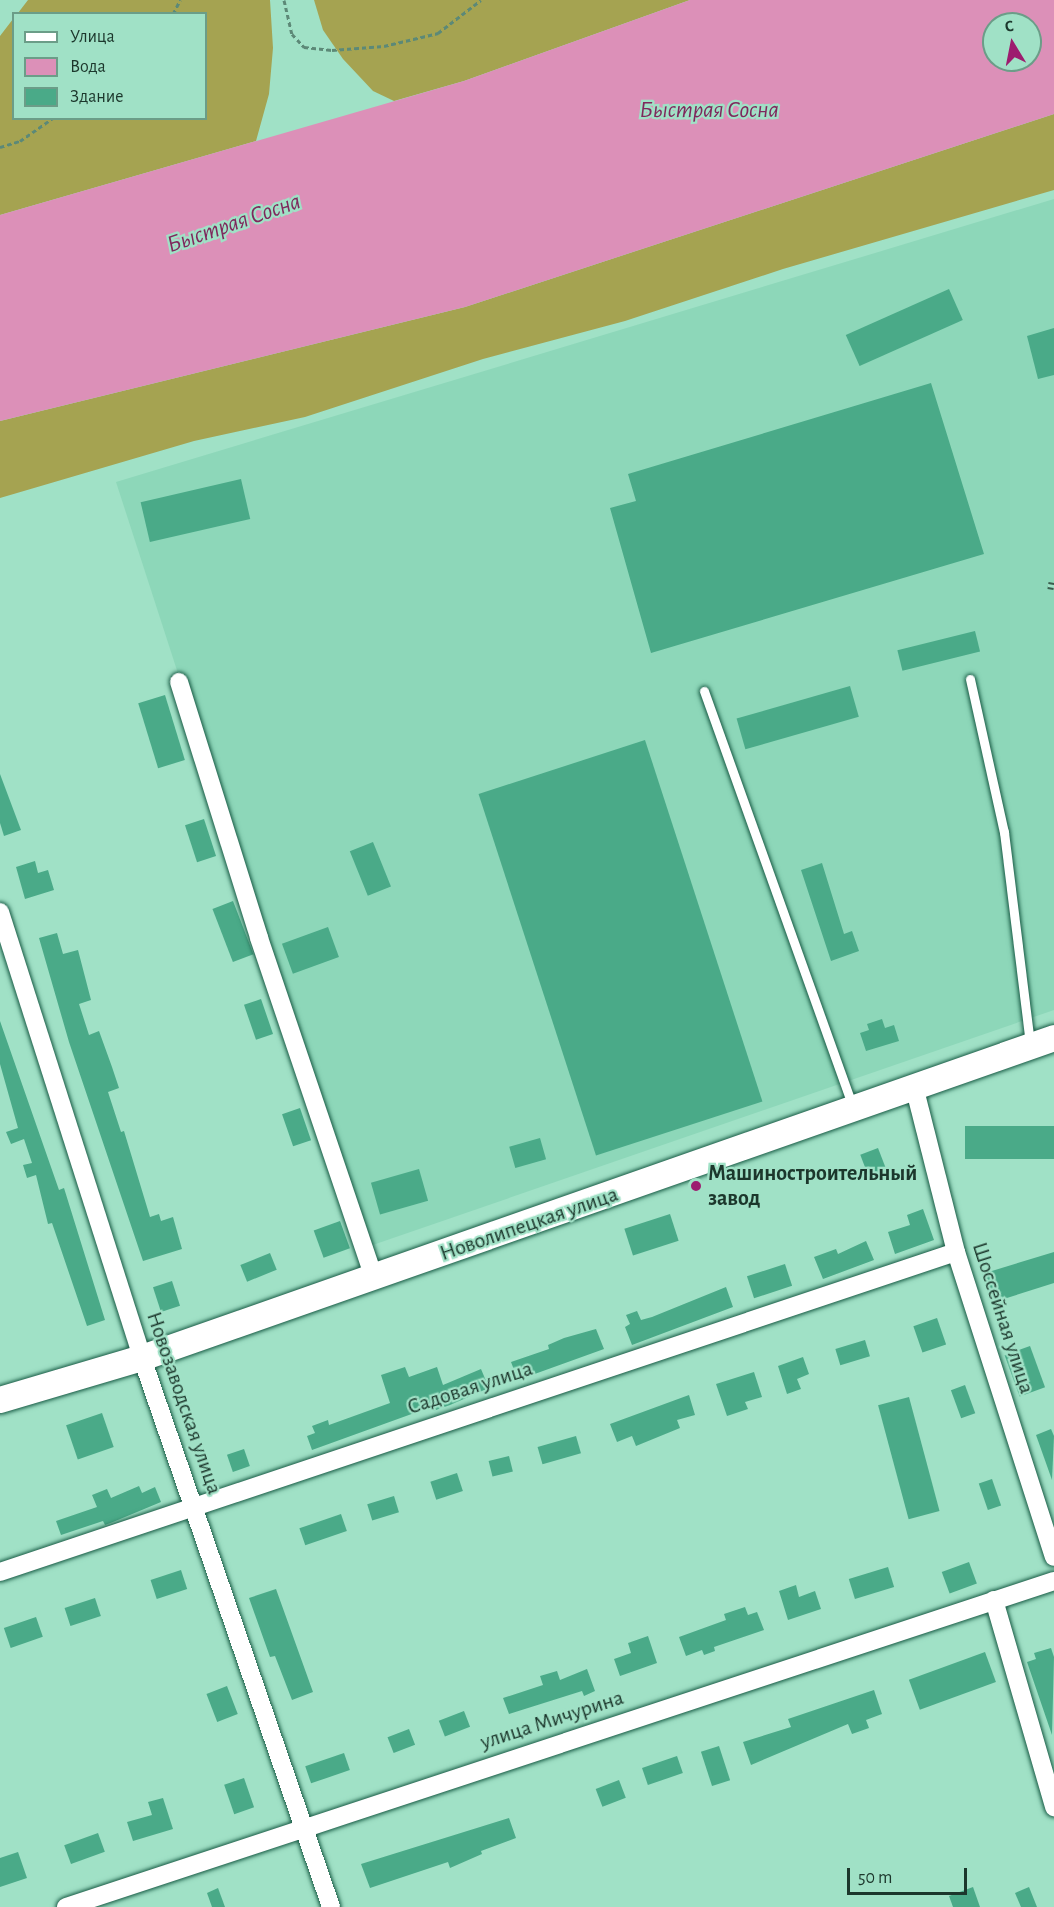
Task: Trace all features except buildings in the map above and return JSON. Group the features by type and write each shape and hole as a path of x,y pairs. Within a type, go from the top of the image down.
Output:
{"street":[{"path":"179,682 259,938 374,1278"},
{"name":"Новозаводская улица","path":"0,912 142,1358 331,1907"},
{"name":"Новолипецкая улица","path":"0,1400 142,1358 915,1090 1054,1038"},
{"name":"Шоссейная улица","path":"915,1090 956,1252 1054,1557"},
{"name":"Садовая улица","path":"0,1572 193,1505 956,1252"},
{"name":"улица Мичурина","path":"66,1907 1054,1581"},
{"path":"994,1600 1054,1807"}],"lane":[{"path":"970,679 1004,832 1030,1047"},
{"path":"704,691 855,1111"}],"path":[{"path":"284,0 292,34 304,47 332,50 384,46 438,33 481,0"},
{"path":"0,147 20,141 50,120"}],"shaded area":[{"path":"28,0 270,0 273,48 269,94 256,141 0,215 0,36 12,20 12,120 207,120 207,12 19,12"},
{"path":"314,0 690,0 464,81 394,101 373,91 343,59 323,30"},
{"path":"1054,114 1054,190 783,269 625,321 483,359 305,417 194,441 0,498 0,421 465,307"},
{"path":"1054,199 1054,1010 364,1248 116,482"}],"water":[{"name":"Быстрая Сосна","path":"690,0 1054,0 1054,114 465,307 0,421 0,215 464,81"}],"railway":[{"path":"1048,585 1054,586"}],"place":[{"name":"Машиностроительный завод","path":"696,1186"}]}
